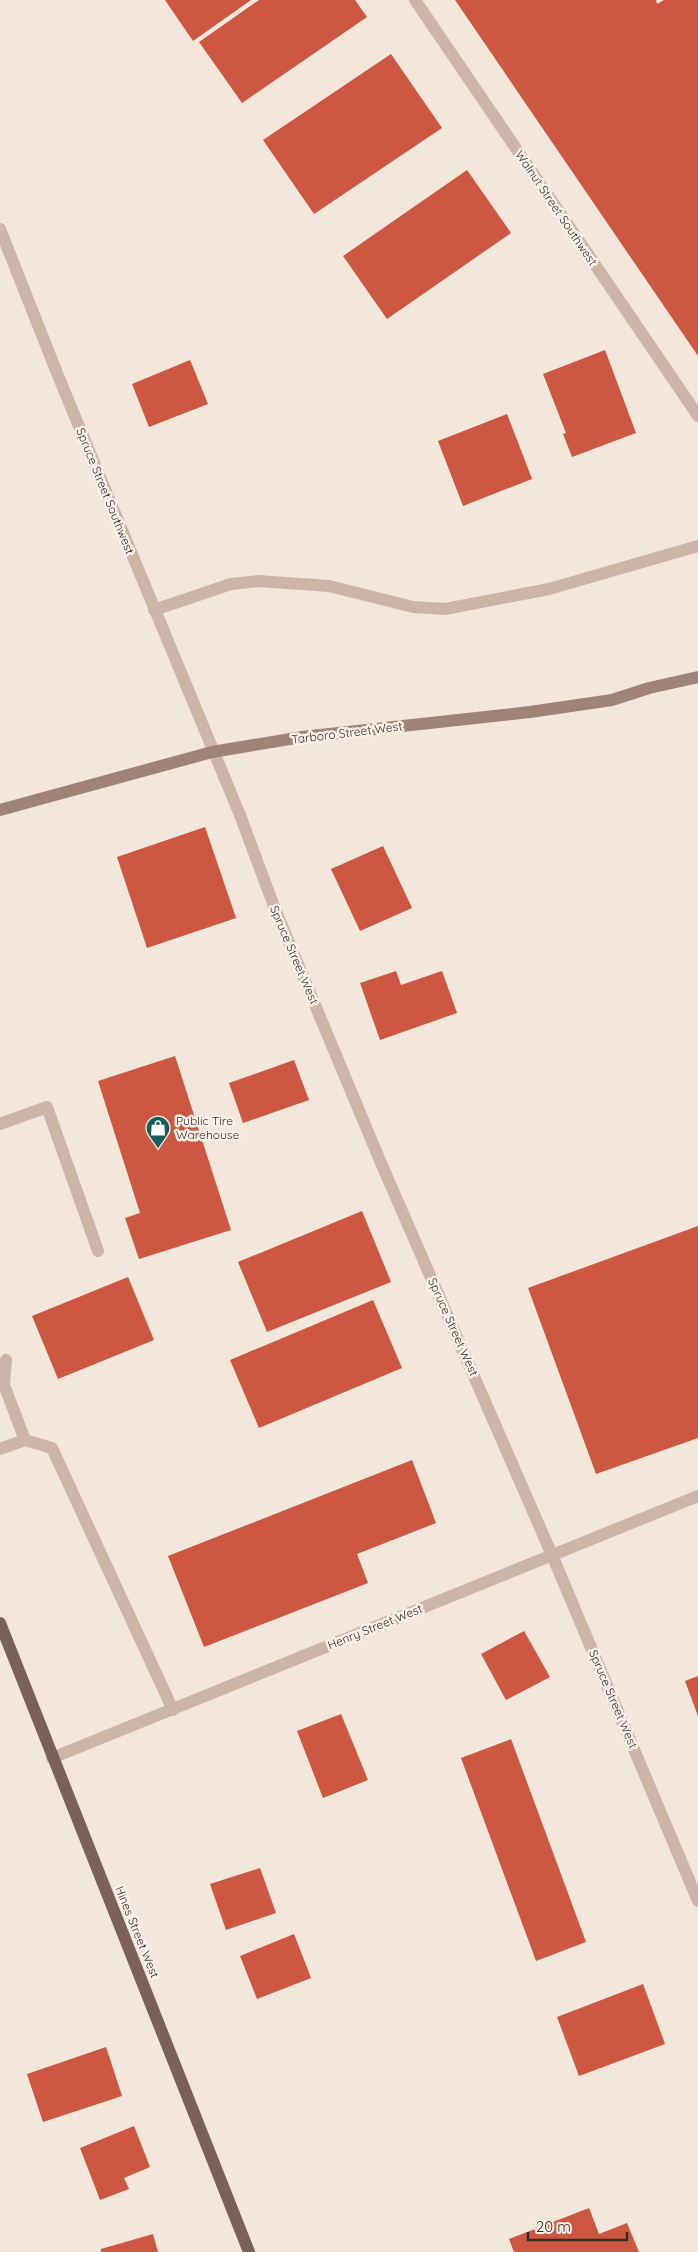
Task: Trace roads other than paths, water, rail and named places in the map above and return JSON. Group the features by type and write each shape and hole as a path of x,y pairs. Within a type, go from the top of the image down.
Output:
{"main road":[{"name":"Tarboro Street West","path":"0,810 212,752 302,737 530,712 612,700 649,688 698,677"},
{"name":"Hines Street West","path":"0,1623 249,2252"}],"street":[{"name":"Walnut Street Southwest","path":"415,0 698,416"},
{"name":"Spruce Street Southwest","path":"0,229 212,752"},
{"path":"154,610 231,584 258,581 329,586 413,607 446,609 549,589 698,546"},
{"name":"Spruce Street West","path":"212,752 240,815 275,908 381,1163 552,1555 698,1901"},
{"path":"0,1124 47,1107 98,1251"},
{"path":"6,1360 2,1386 25,1440"},
{"path":"0,1449 25,1440 52,1448 172,1710"},
{"name":"Henry Street West","path":"52,1758 698,1496"}],"place":[{"name":"Public Tire Warehouse","path":"158,1149"}]}
